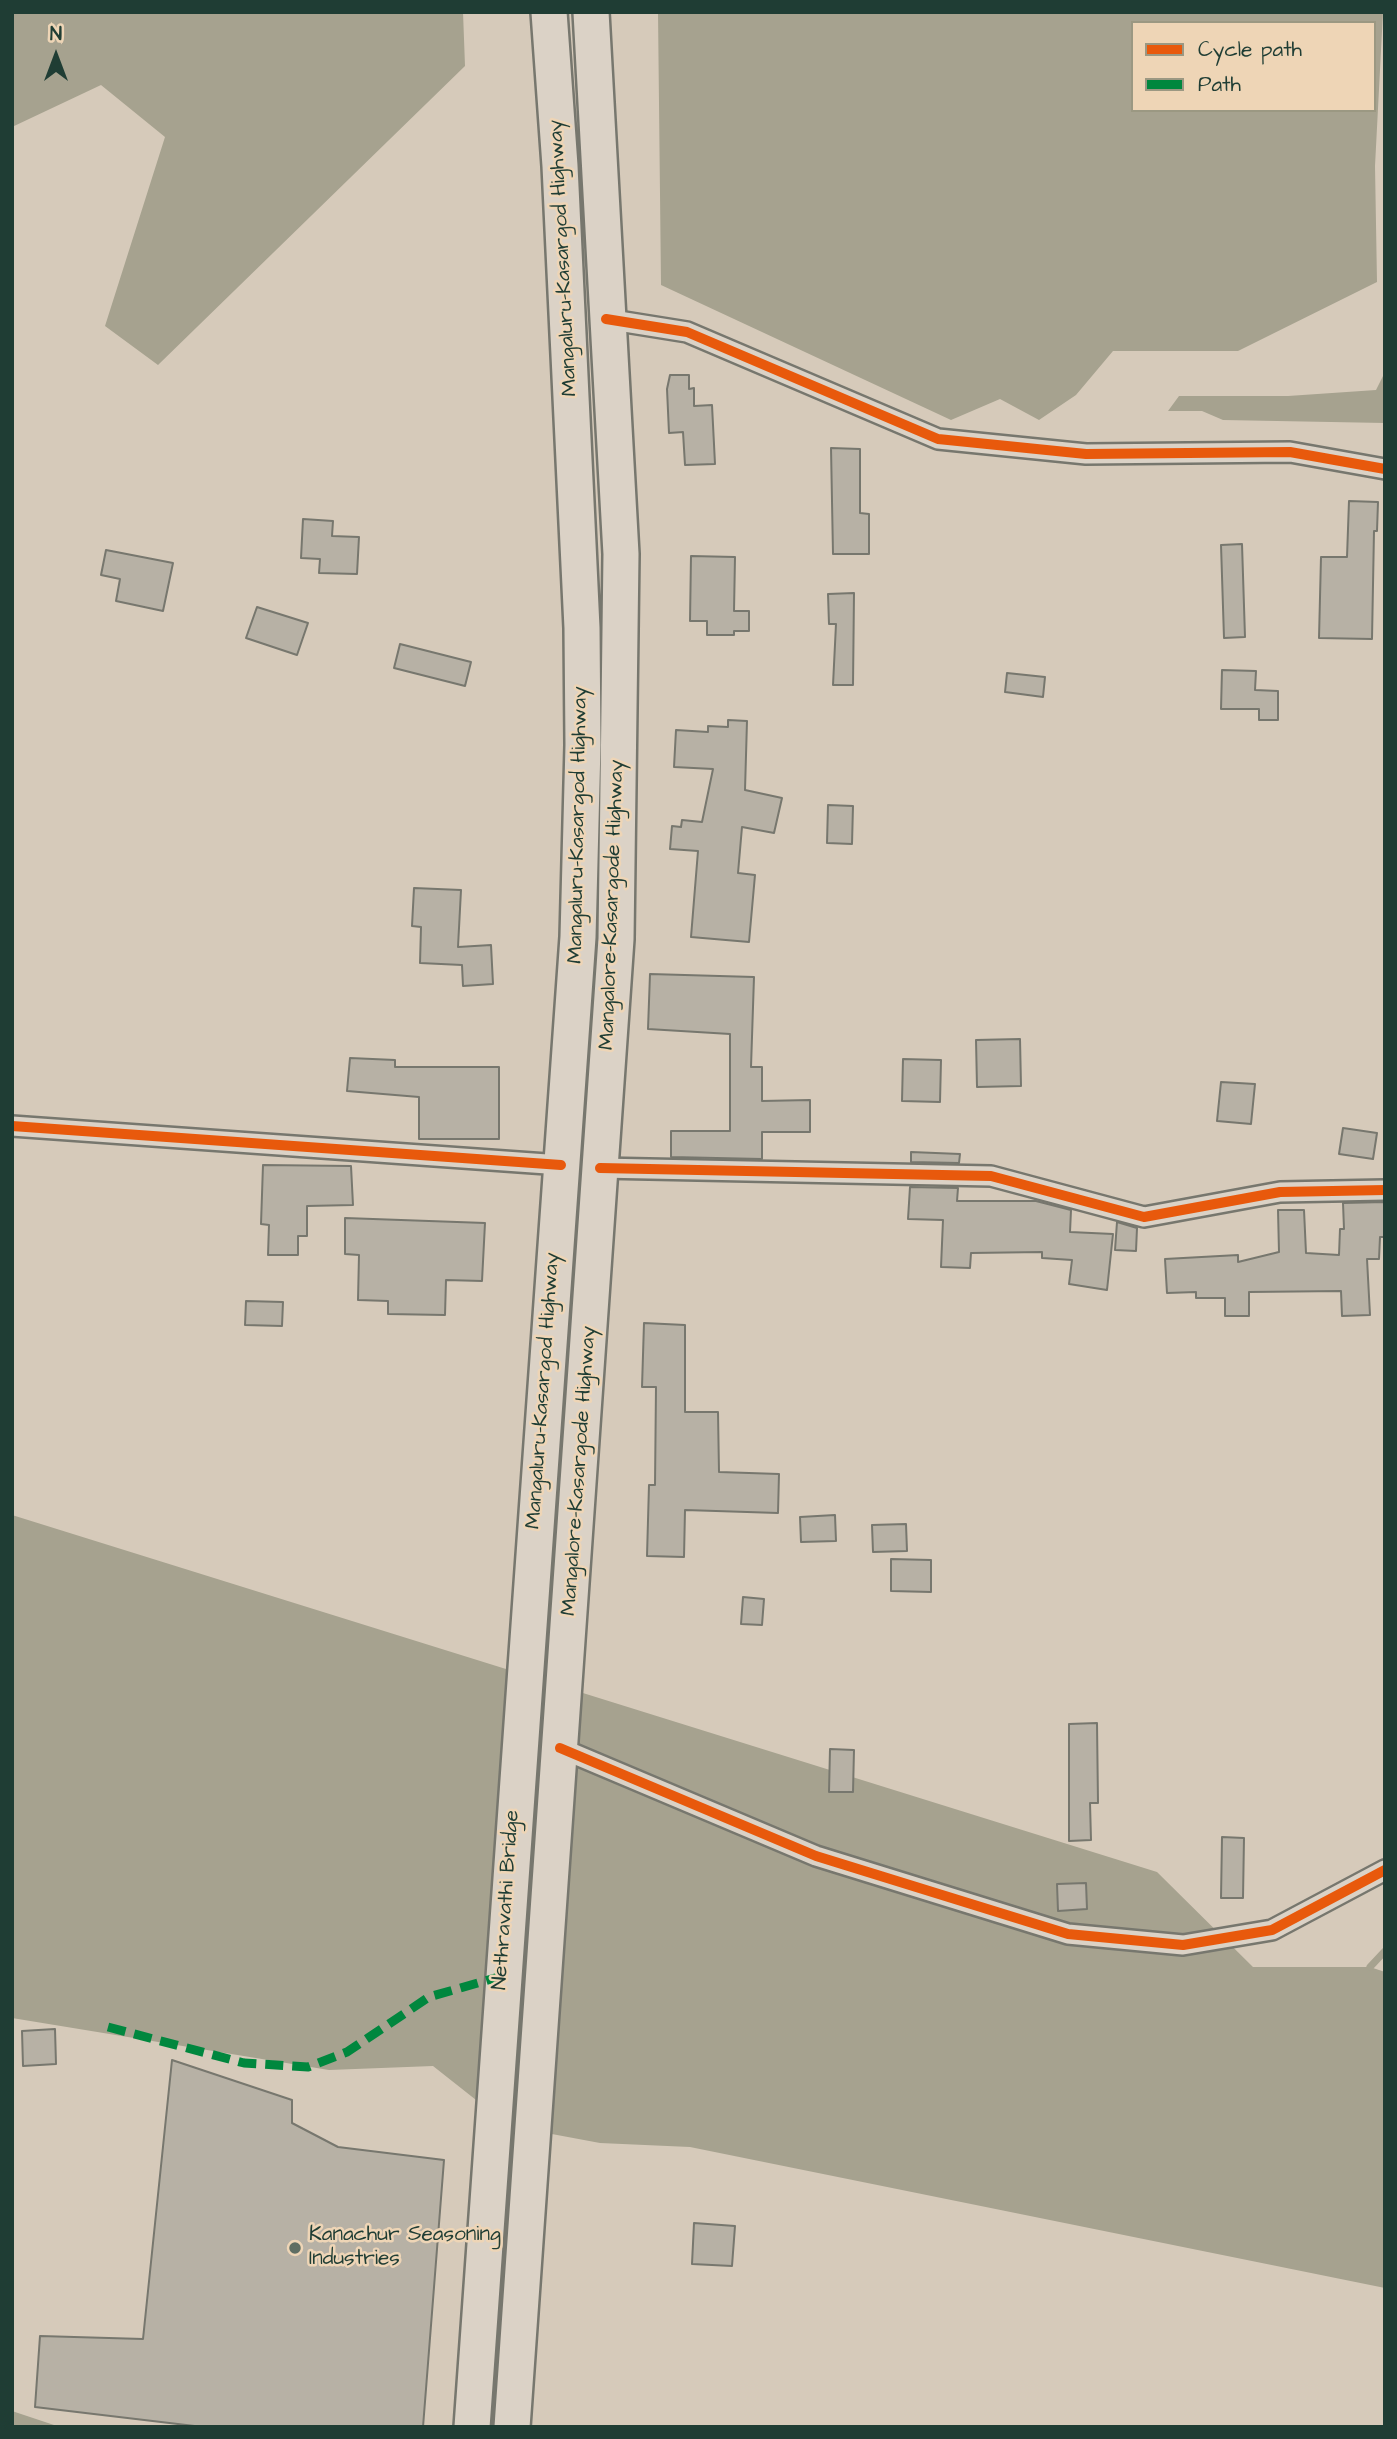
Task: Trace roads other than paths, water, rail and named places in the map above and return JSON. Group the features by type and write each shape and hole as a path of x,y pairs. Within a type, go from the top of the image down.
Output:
{"highway":[{"name":"Mangaluru-Kasargod Highway","path":"525,1637 578,937 583,746 577,519 560,166 549,12"},
{"name":"Mangalore-Kasargode Highway","path":"567,1652 616,939 621,554 591,12"},
{"name":"Nethravathi Bridge","path":"472,2427 525,1637"},
{"name":"Nethravathi Bridge","path":"512,2427 567,1652"}],"street":[{"path":"606,319 687,332 938,439 1086,454 1290,452 1385,469"},
{"path":"12,1126 561,1165"},
{"path":"600,1168 991,1176 1144,1217 1280,1192 1385,1190"},
{"path":"560,1748 816,1856 1068,1934 1183,1945 1272,1930 1385,1870"}],"waterway":[{"path":"1370,1967 1385,1951"}],"place":[{"name":"Kanachur Seasoning Industries","path":"295,2248"}]}
